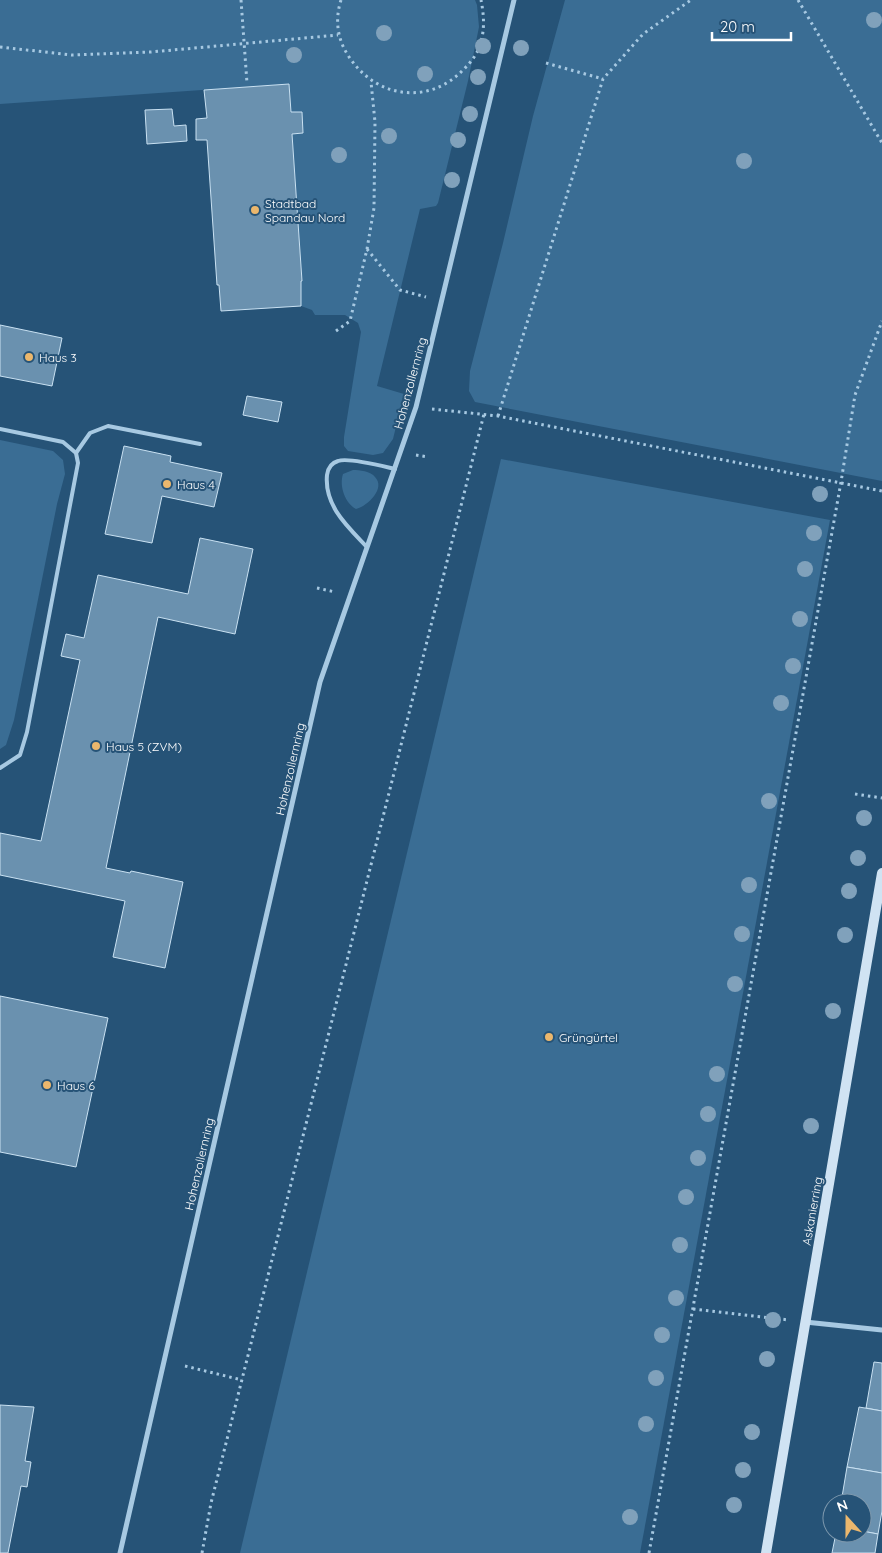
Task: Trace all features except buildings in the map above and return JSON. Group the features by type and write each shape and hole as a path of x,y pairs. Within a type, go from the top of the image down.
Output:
{"main road":[{"name":"Askanierring","path":"766,1553 882,873"}],"street":[{"name":"Hohenzollernring","path":"120,1553 320,682 416,407 514,0"},
{"path":"806,1322 882,1330"}],"lane":[{"path":"76,453 90,433 108,426 200,444"},
{"path":"0,429 63,442 76,453 78,463 27,732 20,755 0,768"},
{"path":"367,547 337,513 328,489 328,470 332,463 343,460 395,469"}],"path":[{"path":"241,0 247,83"},
{"path":"341,0 338,8 338,35 347,54 358,69 371,81 392,91 411,93 431,90 450,83 472,62 483,31 484,19 481,0"},
{"path":"498,416 603,79 643,34 691,0"},
{"path":"798,0 882,143"},
{"path":"0,47 72,54 151,52 338,35"},
{"path":"546,63 603,79"},
{"path":"336,331 350,321 367,249 374,208 374,122 371,81"},
{"path":"367,249 400,290 442,302"},
{"path":"649,1553 855,395 882,321"},
{"path":"416,407 498,416 882,491"},
{"path":"202,1553 211,1503 484,414"},
{"path":"855,794 882,798"},
{"path":"693,1309 806,1322"},
{"path":"184,1366 242,1380"}],"shaded area":[{"path":"0,0 475,0 479,27 468,81 438,203 436,206 420,209 377,386 404,394 393,439 383,453 373,455 348,451 344,446 361,332 358,323 345,315 315,315 312,310 301,306 302,280 292,134 303,133 302,112 291,112 289,84 0,104"},
{"path":"565,0 882,0 882,481 475,402 469,391 470,371 533,116"},
{"path":"0,440 53,451 63,460 65,474 57,504 14,720 6,745 0,749"},
{"name":"Grüngürtel","path":"501,459 830,520 640,1553 240,1553"},
{"path":"353,470 371,473 378,481 377,491 374,496 366,504 356,509 349,503 342,489 343,474"}],"place":[{"name":"Stadtbad Spandau Nord","path":"255,210"},
{"name":"Haus 3","path":"29,357"},
{"name":"Haus 4","path":"167,484"},
{"name":"Haus 5 (ZVM)","path":"96,746"},
{"name":"Grüngürtel","path":"549,1037"},
{"name":"Haus 6","path":"47,1085"}]}
